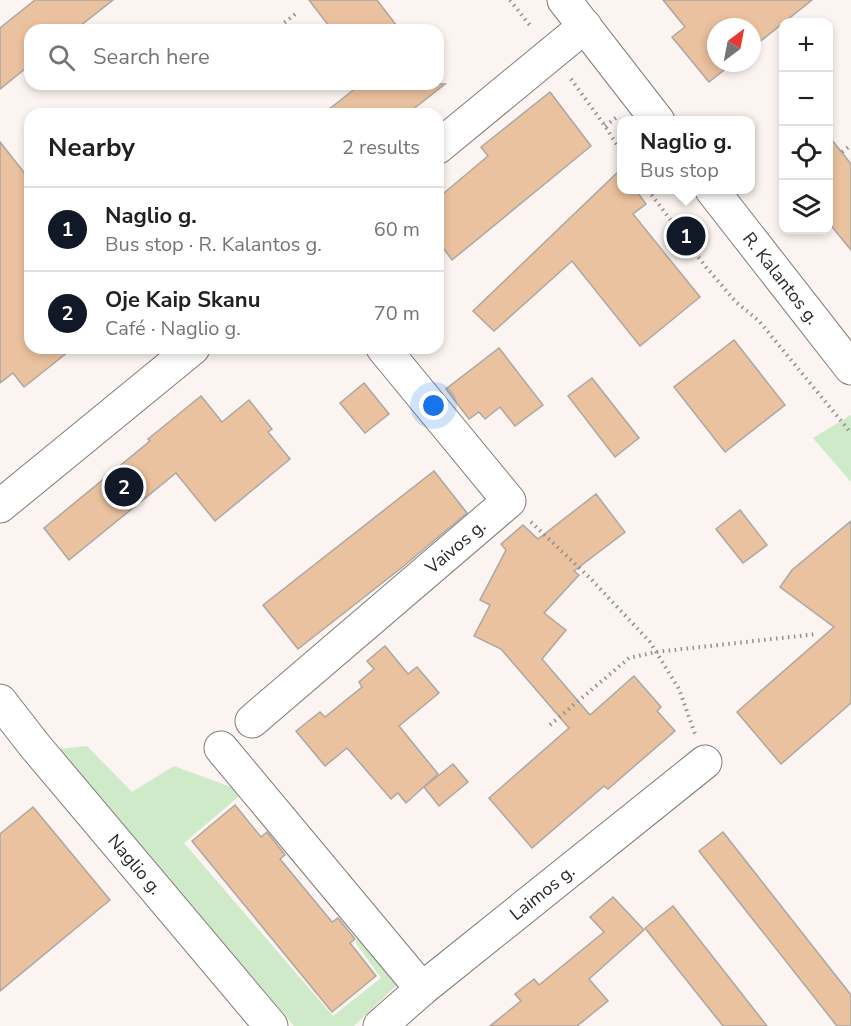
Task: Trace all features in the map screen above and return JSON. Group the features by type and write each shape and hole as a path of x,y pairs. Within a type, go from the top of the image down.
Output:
{"street":[{"path":"564,0 655,116"},
{"path":"444,142 585,26"},
{"name":"R. Kalantos g.","path":"716,194 851,368"},
{"path":"0,506 186,354"},
{"path":"388,354 509,501"},
{"name":"Vaivos g.","path":"252,721 509,501"},
{"name":"Naglio g.","path":"0,701 35,746 272,1026"},
{"path":"221,748 422,989"},
{"name":"Laimos g.","path":"380,1026 422,989 705,762"}],"path":[{"path":"283,24 298,12"},
{"path":"842,152 851,145"},
{"path":"652,194 706,267 736,302 759,321 851,433"},
{"path":"509,501 591,579 650,642 679,689 705,762"},
{"path":"550,725 629,658 656,652 817,634"}],"green space":[{"path":"851,415 851,482 813,438"},
{"path":"87,746 132,792 174,766 244,792 184,843 333,1016 381,978 355,942 363,933 399,983 354,1026 294,1026 59,749"}],"building":[{"path":"35,0 113,0 83,24 24,24 24,70 0,89 0,28"},
{"path":"309,0 377,0 395,24 327,24"},
{"path":"663,0 812,0 790,18 779,18 779,26 761,41 761,18 707,18 707,72 722,72 709,82 672,37 685,27"},
{"path":"353,90 437,90 415,108 331,108"},
{"path":"550,92 591,146 452,260 444,249 444,193 488,156 481,147"},
{"path":"833,141 851,164 851,250 833,228"},
{"path":"0,142 24,172 24,354 65,354 24,387 13,373 0,383"},
{"path":"617,173 617,194 639,194 646,204 633,214 700,297 640,346 572,261 494,331 473,311"},
{"path":"734,340 785,405 725,452 674,387"},
{"path":"499,348 543,405 515,426 500,407 485,419 479,412 469,419 446,389"},
{"path":"592,378 639,438 615,457 568,396"},
{"path":"364,383 389,414 365,433 340,403"},
{"path":"201,396 222,422 249,400 272,429 268,432 290,459 215,521 176,473 69,560 44,528"},
{"path":"434,471 467,513 298,649 263,605"},
{"path":"596,494 625,532 574,571 579,575 544,613 566,630 542,659 590,715 634,676 661,707 657,711 675,731 608,789 604,786 532,848 489,798 569,728 501,649 474,636 490,605 480,600 506,550 501,544 523,525 538,539"},
{"path":"740,510 767,545 743,563 716,529"},
{"path":"851,521 851,703 781,764 737,712 834,627 780,587 792,570"},
{"path":"385,646 408,674 417,667 439,693 399,726 438,774 406,803 398,793 391,799 347,748 325,766 296,731 320,712 325,717 362,687 359,682 374,669 367,661"},
{"path":"453,764 468,782 439,806 424,787"},
{"path":"235,805 261,837 267,832 285,855 280,859 332,922 338,918 355,939 350,943 376,976 332,1012 192,841"},
{"path":"33,807 110,900 0,991 0,834"},
{"path":"723,832 851,995 851,1026 837,1026 699,851"},
{"path":"613,897 644,930 589,979 608,1001 577,1026 490,1026 521,1001 515,994 534,979 539,985 604,932 590,917"},
{"path":"673,906 767,1026 723,1026 645,928"}],"place":[{"name":"Naglio g.","path":"686,236"},
{"name":"Oje Kaip Skanu","path":"124,487"}]}
